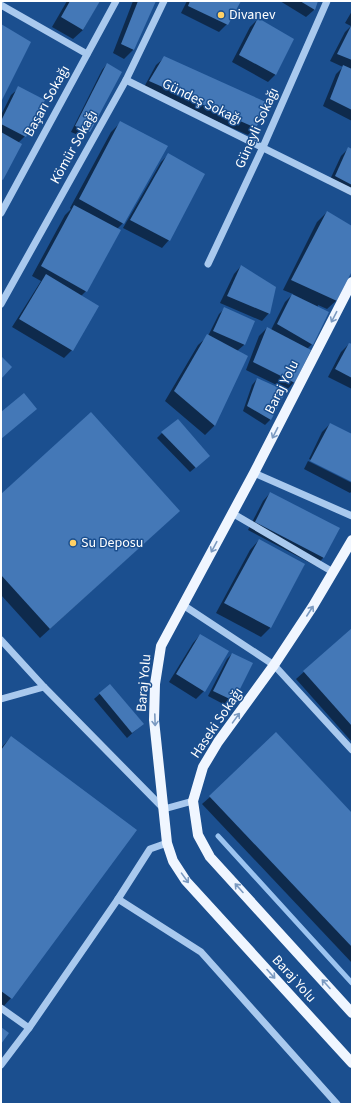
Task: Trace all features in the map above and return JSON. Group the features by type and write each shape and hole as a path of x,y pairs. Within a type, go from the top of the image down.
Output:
{"main road":[{"name":"Baraj Yolu","path":"352,282 254,473 161,646 155,684 154,720 167,843 173,861 186,881 352,1064"},
{"name":"Haseki Sokağı","path":"193,802 203,767 218,742 274,665 313,606 352,540"},
{"name":"Baraj Yolu","path":"193,802 198,835 210,857 352,1013"}],"street":[{"name":"Başarı Sokağı","path":"1,213 116,1"},
{"name":"Kömür Sokağı","path":"1,304 126,80 164,1"},
{"name":"Güneyli Sokağı","path":"208,264 263,147 327,1"},
{"path":"1,5 87,54"},
{"name":"Gündeş Sokağı","path":"126,80 352,192"},
{"path":"254,473 352,516"},
{"path":"232,513 333,572"},
{"path":"183,605 274,665 352,750"},
{"path":"1,640 44,687 164,809 193,802"},
{"path":"1,699 44,687"},
{"path":"1,1065 29,1028 118,899 150,849 167,843"},
{"path":"118,899 201,952 337,1104"},
{"path":"1,1008 29,1028"}],"building":[{"path":"70,1 100,1 83,30 61,17"},
{"path":"138,1 156,1 134,50 121,44"},
{"name":"Divanev","path":"190,1 241,1 228,25 188,6"},
{"path":"300,1 318,1 315,10"},
{"path":"258,18 294,39 276,75 239,55"},
{"path":"1,24 31,42 1,102"},
{"path":"352,24 352,60 337,54"},
{"path":"164,56 268,103 256,128 149,81"},
{"path":"107,63 122,72 90,132 75,126"},
{"path":"343,65 352,69 352,110 330,99"},
{"path":"18,86 45,100 26,137 1,124 1,121"},
{"path":"120,121 168,146 124,224 79,199"},
{"path":"1,132 22,144 3,180 1,179"},
{"path":"348,147 352,149 352,185 335,176"},
{"path":"168,153 205,174 170,241 130,220"},
{"path":"74,205 121,230 87,292 41,266"},
{"path":"327,211 352,226 352,271 337,301 291,280"},
{"path":"241,265 276,287 270,314 227,296"},
{"path":"46,274 99,306 73,351 19,319"},
{"path":"292,294 329,312 313,345 277,324"},
{"path":"224,307 255,321 245,345 213,331"},
{"path":"267,327 311,350 295,383 253,362"},
{"path":"207,334 248,356 215,426 174,391"},
{"path":"349,343 352,344 352,378 335,369"},
{"path":"1,356 12,367 1,379"},
{"path":"257,378 286,391 271,420 247,406"},
{"path":"24,393 37,409 1,439 1,412"},
{"name":"Su Deposu","path":"91,412 180,511 50,629 1,575 1,494"},
{"path":"178,419 210,456 196,468 161,432"},
{"path":"330,423 352,434 352,482 310,461"},
{"path":"270,492 340,528 324,558 255,522"},
{"path":"259,539 305,564 271,628 224,603"},
{"path":"352,628 352,726 303,671"},
{"path":"200,634 229,651 205,692 176,674"},
{"path":"232,653 253,663 234,701 213,691"},
{"path":"110,684 144,724 132,733 99,693"},
{"path":"276,732 352,813 352,947 209,796"},
{"path":"11,736 137,830 12,999 1,991 1,750"},
{"path":"1,1027 9,1033 1,1044"}],"waterway":[{"path":"218,836 352,983"}],"place":[{"name":"Divanev","path":"221,15"},
{"name":"Su Deposu","path":"73,543"}]}
